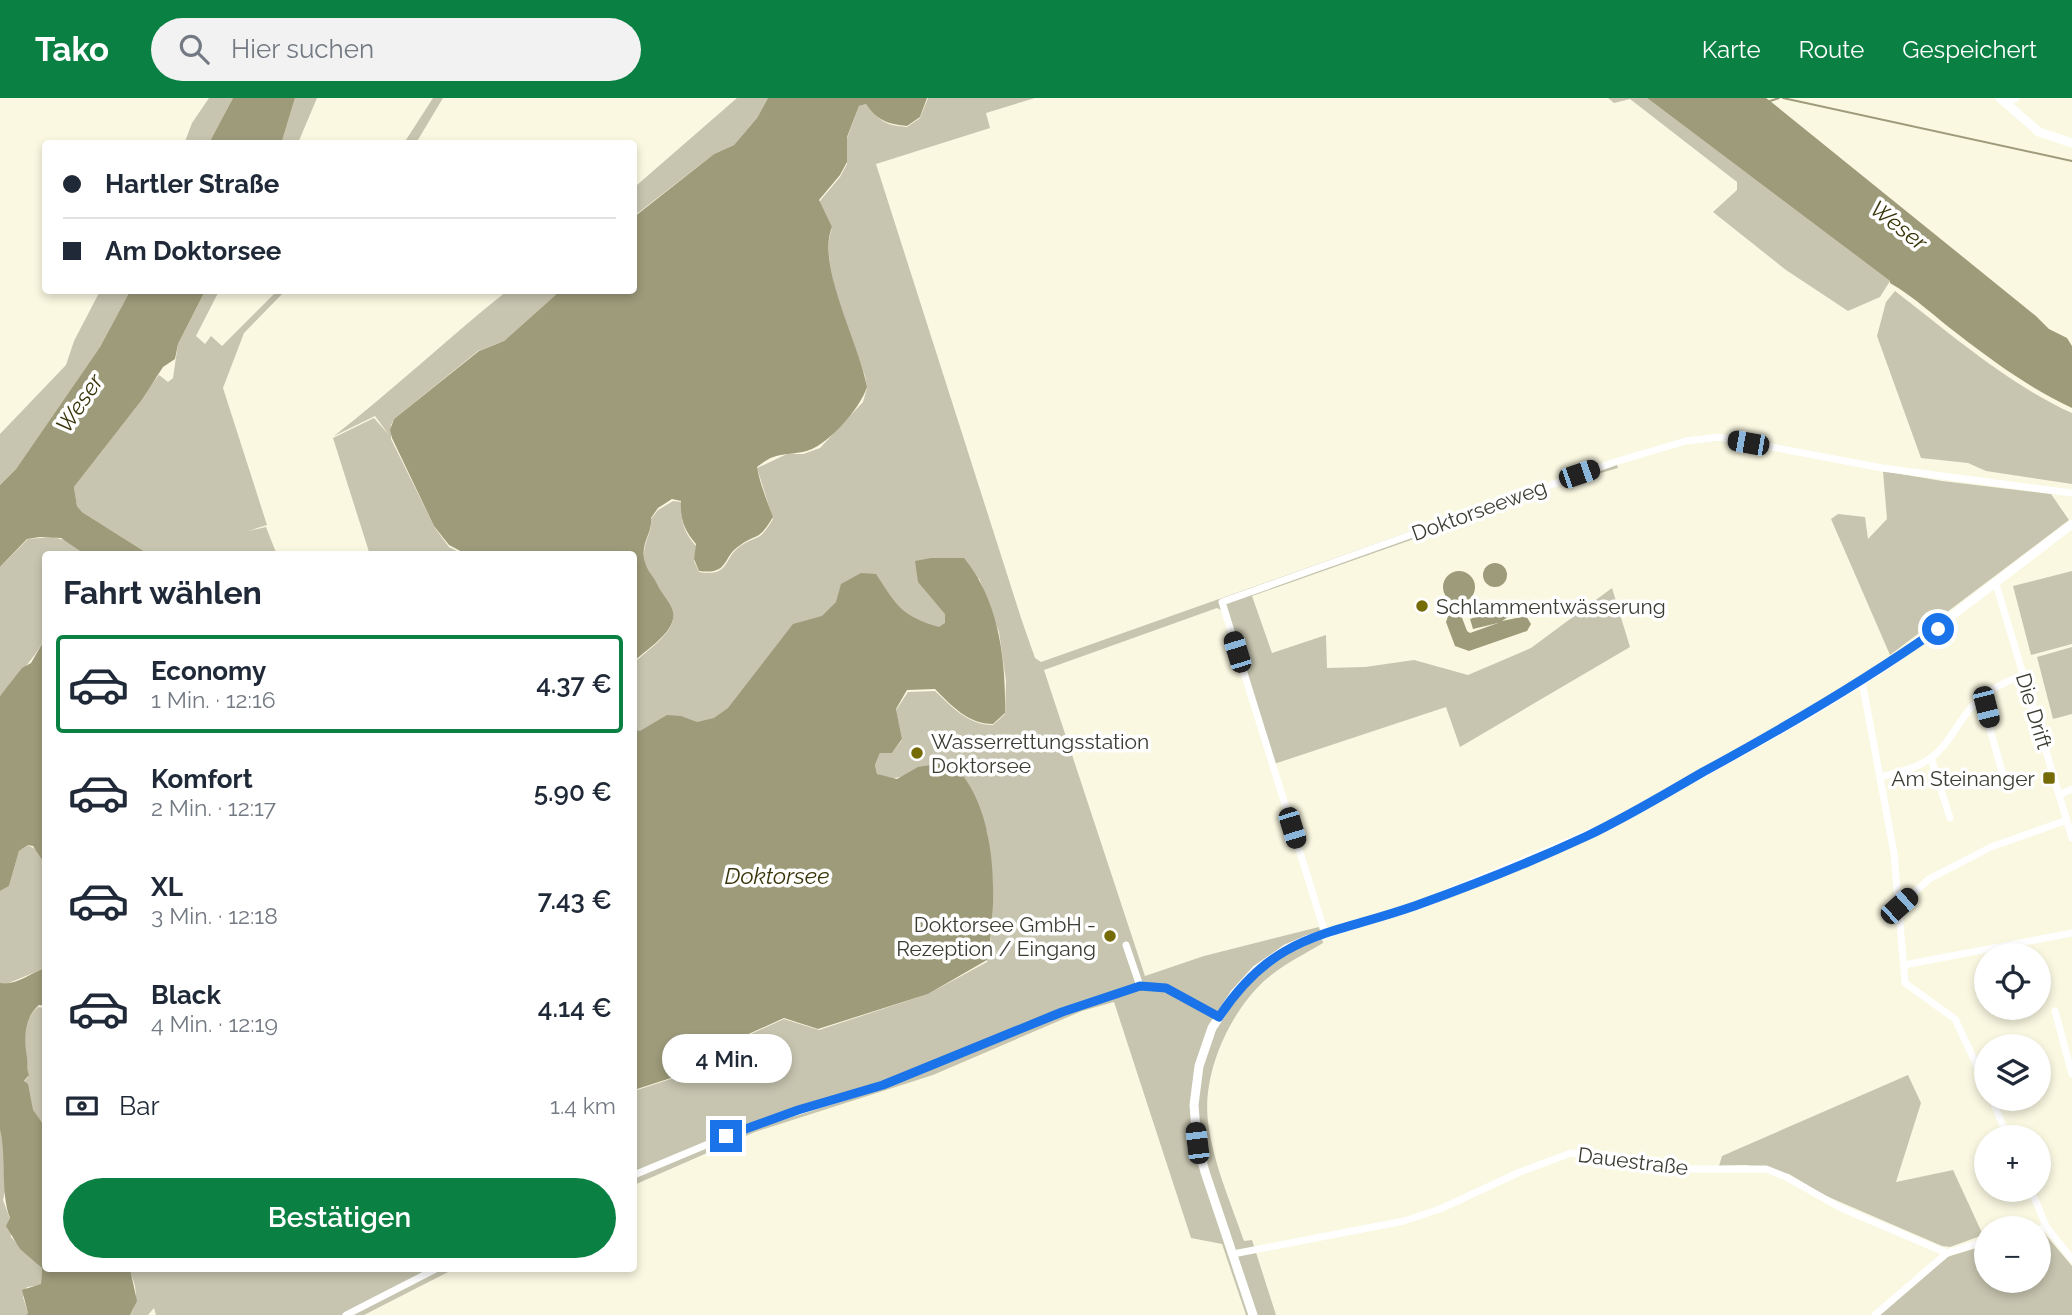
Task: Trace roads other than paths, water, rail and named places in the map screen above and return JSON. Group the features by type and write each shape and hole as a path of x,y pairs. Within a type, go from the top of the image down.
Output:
{"main road":[{"path":"2003,101 2039,132 2072,143"},
{"path":"1253,1315 1205,1172 1194,1105 1204,1047 1219,1017 1256,970 1286,948 1325,933 1422,904 1587,836 1814,711 1861,681 1938,629 2072,524"}],"street":[{"path":"2003,101 2016,98"},
{"name":"Doktorseeweg","path":"1325,933 1222,602 1627,458 1686,441 1719,438 1882,468 2072,493"},
{"name":"Die Drift","path":"1996,584 2072,838"},
{"path":"1881,777 1931,758 1944,746 1968,710 1981,697 2004,682 2023,676"},
{"path":"1861,681 1881,777 1899,906 1905,983 1955,1019 1961,1026 1974,1057"},
{"path":"1981,697 2007,789"},
{"path":"1931,758 1950,818"},
{"path":"2059,795 2072,789"},
{"path":"1899,906 1929,879 1978,853 2067,820"},
{"path":"1904,965 2072,933"},
{"path":"1126,945 1140,986"},
{"path":"637,1174 749,1127 883,1085 1062,1012 1140,986 1166,988 1219,1017"},
{"path":"2056,1011 2072,1074"},
{"name":"Dauestraße","path":"1233,1254 1404,1221 1440,1209 1520,1172 1571,1153 1668,1169 1766,1169 1786,1177 1841,1208 1947,1253"},
{"path":"2051,1237 2072,1259"},
{"path":"1875,1315 1947,1253 1974,1245"},
{"path":"346,1315 430,1272"}],"water":[{"path":"233,98 295,98 282,140 211,140"},
{"path":"768,98 927,98 920,117 907,126 883,120 866,104 859,106 847,137 847,162 819,200 832,227 830,262 840,305 863,369 867,387 863,396 850,416 822,443 803,452 774,457 757,467 773,517 761,533 734,550 721,568 709,572 699,571 694,559 696,544 684,524 681,501 672,499 658,508 651,518 644,558 648,570 672,609 673,619 660,640 637,659 637,551 460,551 449,545 434,526 390,430 394,419 479,351 504,341 557,294 637,294 637,215 714,154 734,145 757,118"},
{"name":"Weser","path":"1647,98 1766,98 2049,329 2067,338 2072,346 2072,408 2027,384 1986,355"},
{"name":"Weser","path":"128,294 203,294 178,344 175,359 163,367 141,401 74,487 77,506 82,512 144,551 80,551 61,538 40,537 27,539 0,567 0,485 16,469 100,347"},
{"name":"Doktorsee","path":"964,558 976,575 993,612 998,631 1004,672 1005,713 993,724 984,723 961,713 935,689 907,690 896,709 902,739 892,753 880,753 875,765 877,774 897,779 918,767 950,762 966,780 978,802 991,855 993,911 987,960 928,994 818,1029 784,1018 722,1046 674,1077 637,1089 637,730 667,715 681,716 697,722 714,718 728,708 793,624 822,616 836,602 841,584 861,573 876,574 889,594 908,614 939,627 945,623 945,614 918,582 915,561"},
{"path":"1495,563 1506,570 1507,575 1500,586 1495,587 1484,580 1483,575 1490,564"},
{"path":"1459,571 1471,575 1475,587 1471,599 1459,603 1447,599 1443,587 1447,575"},
{"path":"1507,606 1511,615 1502,621 1526,616 1531,624 1527,631 1469,651 1455,646 1446,622 1448,616 1454,613 1461,615 1470,633 1498,623 1473,629 1470,619"},
{"path":"42,644 42,860 33,846 28,845 19,851 9,886 0,891 0,696 22,668 31,663"},
{"path":"42,969 42,1006 39,1005 27,1023 25,1044 29,1075 24,1081 28,1084 33,1110 42,1123 42,1268 20,1249 6,1226 10,1218 5,1197 0,1130 0,983 17,981"},
{"path":"42,1268 42,1272 131,1272 137,1301 130,1315 26,1315 28,1313 22,1290 41,1284"}],"waterway":[{"path":"1770,101 1779,98"},
{"path":"1783,98 2072,161"}],"place":[{"name":"Schlammentwässerung","path":"1422,606"},
{"name":"Wasserrettungsstation Doktorsee","path":"917,753"},
{"name":"Am Steinanger","path":"2049,778"},
{"name":"Doktorsee GmbH - Rezeption / Eingang","path":"1110,936"}]}
